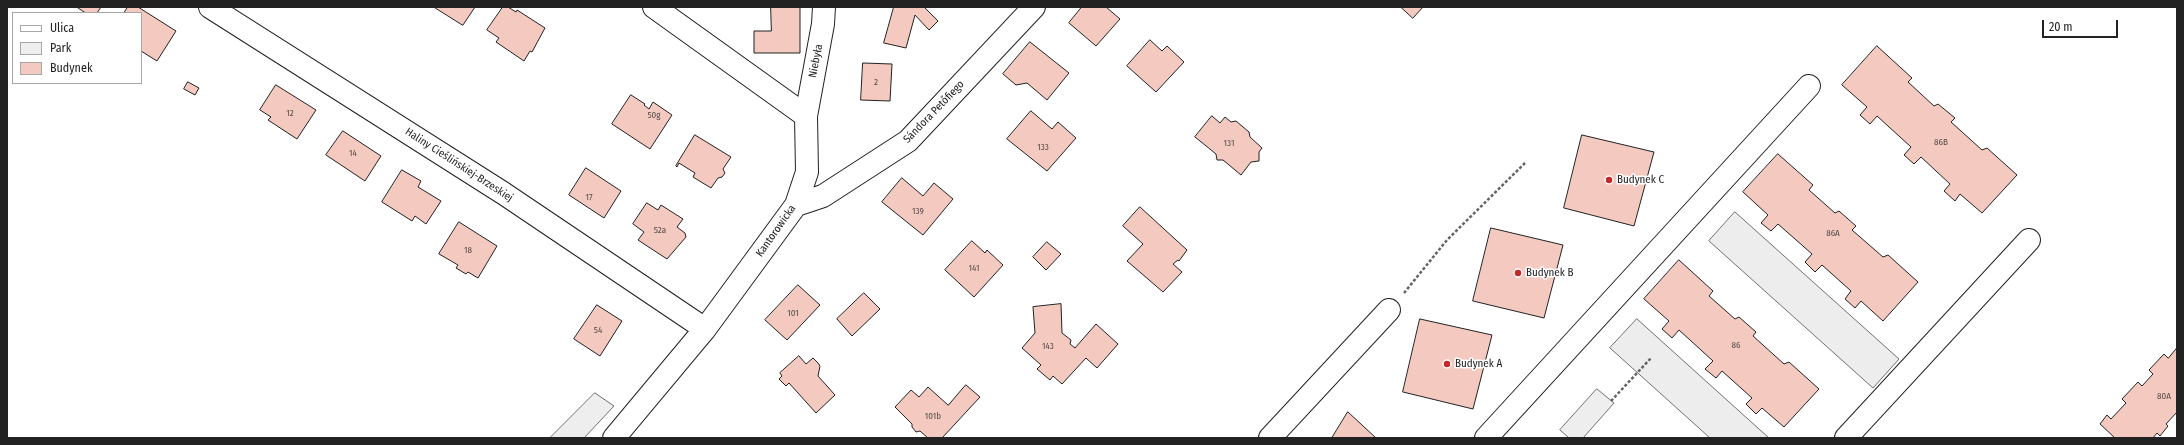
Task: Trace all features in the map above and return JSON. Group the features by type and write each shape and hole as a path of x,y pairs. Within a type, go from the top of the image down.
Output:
{"street":[{"name":"Haliny Cieślińskiej-Brzeskiej","path":"210,7 503,192 705,329"},
{"path":"654,7 806,116"},
{"name":"Niebyła","path":"806,116 823,24 824,7"},
{"name":"Sándora Petőfiego","path":"796,205 823,196 908,141 1034,7"},
{"path":"1486,438 1809,86"},
{"name":"Kantorowicka","path":"614,438 705,329 796,205 807,172 806,116"},
{"path":"1846,438 2029,240"},
{"path":"1270,438 1389,310"}],"path":[{"path":"1389,310 1447,240 1525,164"},
{"path":"1611,401 1651,358"}],"green space":[{"path":"1597,389 1614,403 1583,438 1569,438 1560,430"},
{"path":"595,393 614,406 584,438 550,438"}],"shaded area":[{"path":"1735,212 1899,359 1873,388 1709,241"},
{"path":"1637,319 1769,438 1710,438 1610,348"}],"building":[{"path":"77,7 101,7 98,12 84,12"},
{"path":"128,7 138,7 176,31 157,61 142,52 142,12 125,12"},
{"path":"434,7 475,7 463,25"},
{"path":"503,7 508,7 516,12 517,10 545,28 532,52 530,51 524,61 496,42 499,38 487,30"},
{"path":"771,7 800,7 800,53 754,53 754,31 771,31"},
{"path":"894,7 924,7 938,21 929,30 915,15 906,48 884,43"},
{"path":"1082,7 1106,7 1120,19 1096,46 1069,23"},
{"path":"1401,7 1423,7 1413,18"},
{"path":"1150,40 1162,51 1167,46 1184,62 1156,92 1127,66"},
{"path":"1030,42 1069,73 1047,100 1027,83 1016,85 1003,74"},
{"path":"1877,46 1912,78 1908,82 1934,106 1938,104 1955,118 1951,122 1982,150 1987,148 2017,175 1982,213 1960,194 1955,201 1944,191 1950,184 1921,157 1914,164 1904,155 1911,147 1877,116 1870,124 1860,115 1867,107 1842,85"},
{"path":"863,63 892,64 890,101 861,100"},
{"path":"188,82 199,88 195,95 184,89"},
{"path":"276,85 316,110 297,139 268,120 271,117 260,110"},
{"path":"631,95 645,104 644,105 649,109 653,102 672,115 650,149 612,124"},
{"path":"1031,111 1052,129 1058,122 1076,138 1047,171 1007,139"},
{"path":"1212,116 1220,123 1225,117 1231,122 1236,121 1249,132 1250,137 1262,148 1259,152 1259,161 1251,162 1241,175 1223,160 1217,160 1216,154 1195,137"},
{"path":"343,131 381,156 365,181 326,155"},
{"path":"695,135 731,157 723,169 725,173 722,177 718,178 711,188 693,177 695,173 679,163 677,167 676,166"},
{"name":"Budynek C","path":"1582,135 1654,152 1634,226 1564,208"},
{"path":"1778,154 1813,185 1809,190 1835,213 1839,211 1856,226 1852,230 1883,257 1888,255 1918,282 1883,321 1861,301 1855,308 1845,299 1851,291 1822,265 1815,272 1805,262 1812,254 1778,224 1771,231 1761,223 1768,215 1743,192"},
{"path":"586,168 621,191 604,218 569,195"},
{"path":"402,170 421,181 418,187 441,201 426,224 415,216 412,221 382,202"},
{"path":"902,178 923,196 934,183 953,199 923,235 882,202"},
{"path":"647,203 658,210 661,205 683,219 677,227 685,233 686,237 667,259 638,240 644,232 633,224"},
{"path":"1140,207 1187,250 1179,261 1178,260 1173,264 1182,272 1163,292 1127,261 1143,244 1123,226"},
{"path":"459,222 497,246 478,278 468,272 466,274 456,268 458,265 439,254"},
{"name":"Budynek B","path":"1491,228 1563,245 1544,318 1473,301"},
{"path":"972,241 985,253 987,250 1003,265 974,297 945,270"},
{"path":"1047,242 1061,254 1046,270 1033,257"},
{"path":"1679,260 1713,291 1709,296 1735,319 1739,317 1756,332 1753,336 1784,364 1789,362 1819,389 1784,427 1762,408 1756,414 1746,404 1752,398 1722,371 1716,378 1705,369 1713,361 1679,330 1672,338 1662,329 1669,321 1644,299"},
{"path":"798,285 820,305 787,340 765,320"},
{"path":"864,293 880,309 852,336 837,319"},
{"path":"1061,304 1062,333 1071,340 1070,344 1075,348 1096,324 1118,344 1097,368 1086,358 1062,384 1053,376 1050,380 1037,369 1041,365 1022,348 1035,333 1033,307"},
{"path":"597,305 622,321 600,356 574,339"},
{"name":"Budynek A","path":"1420,319 1492,335 1473,409 1403,392"},
{"path":"2177,348 2177,412 2166,424 2168,426 2160,436 2157,433 2153,438 2115,438 2100,424 2107,415 2111,419 2126,403 2122,399 2138,382 2142,386 2153,374 2149,370 2164,354 2168,358"},
{"path":"799,356 806,364 813,358 818,363 820,366 818,376 835,395 816,413 789,383 786,386 779,379 782,376 780,373"},
{"path":"966,385 980,397 942,438 928,438 920,431 916,432 912,427 912,424 895,407 911,390 919,397 928,387 948,405"},
{"path":"1348,412 1376,438 1332,438"}],"place":[{"name":"Budynek C","path":"1609,180"},
{"name":"Budynek B","path":"1518,273"},
{"name":"Budynek A","path":"1447,364"}]}
